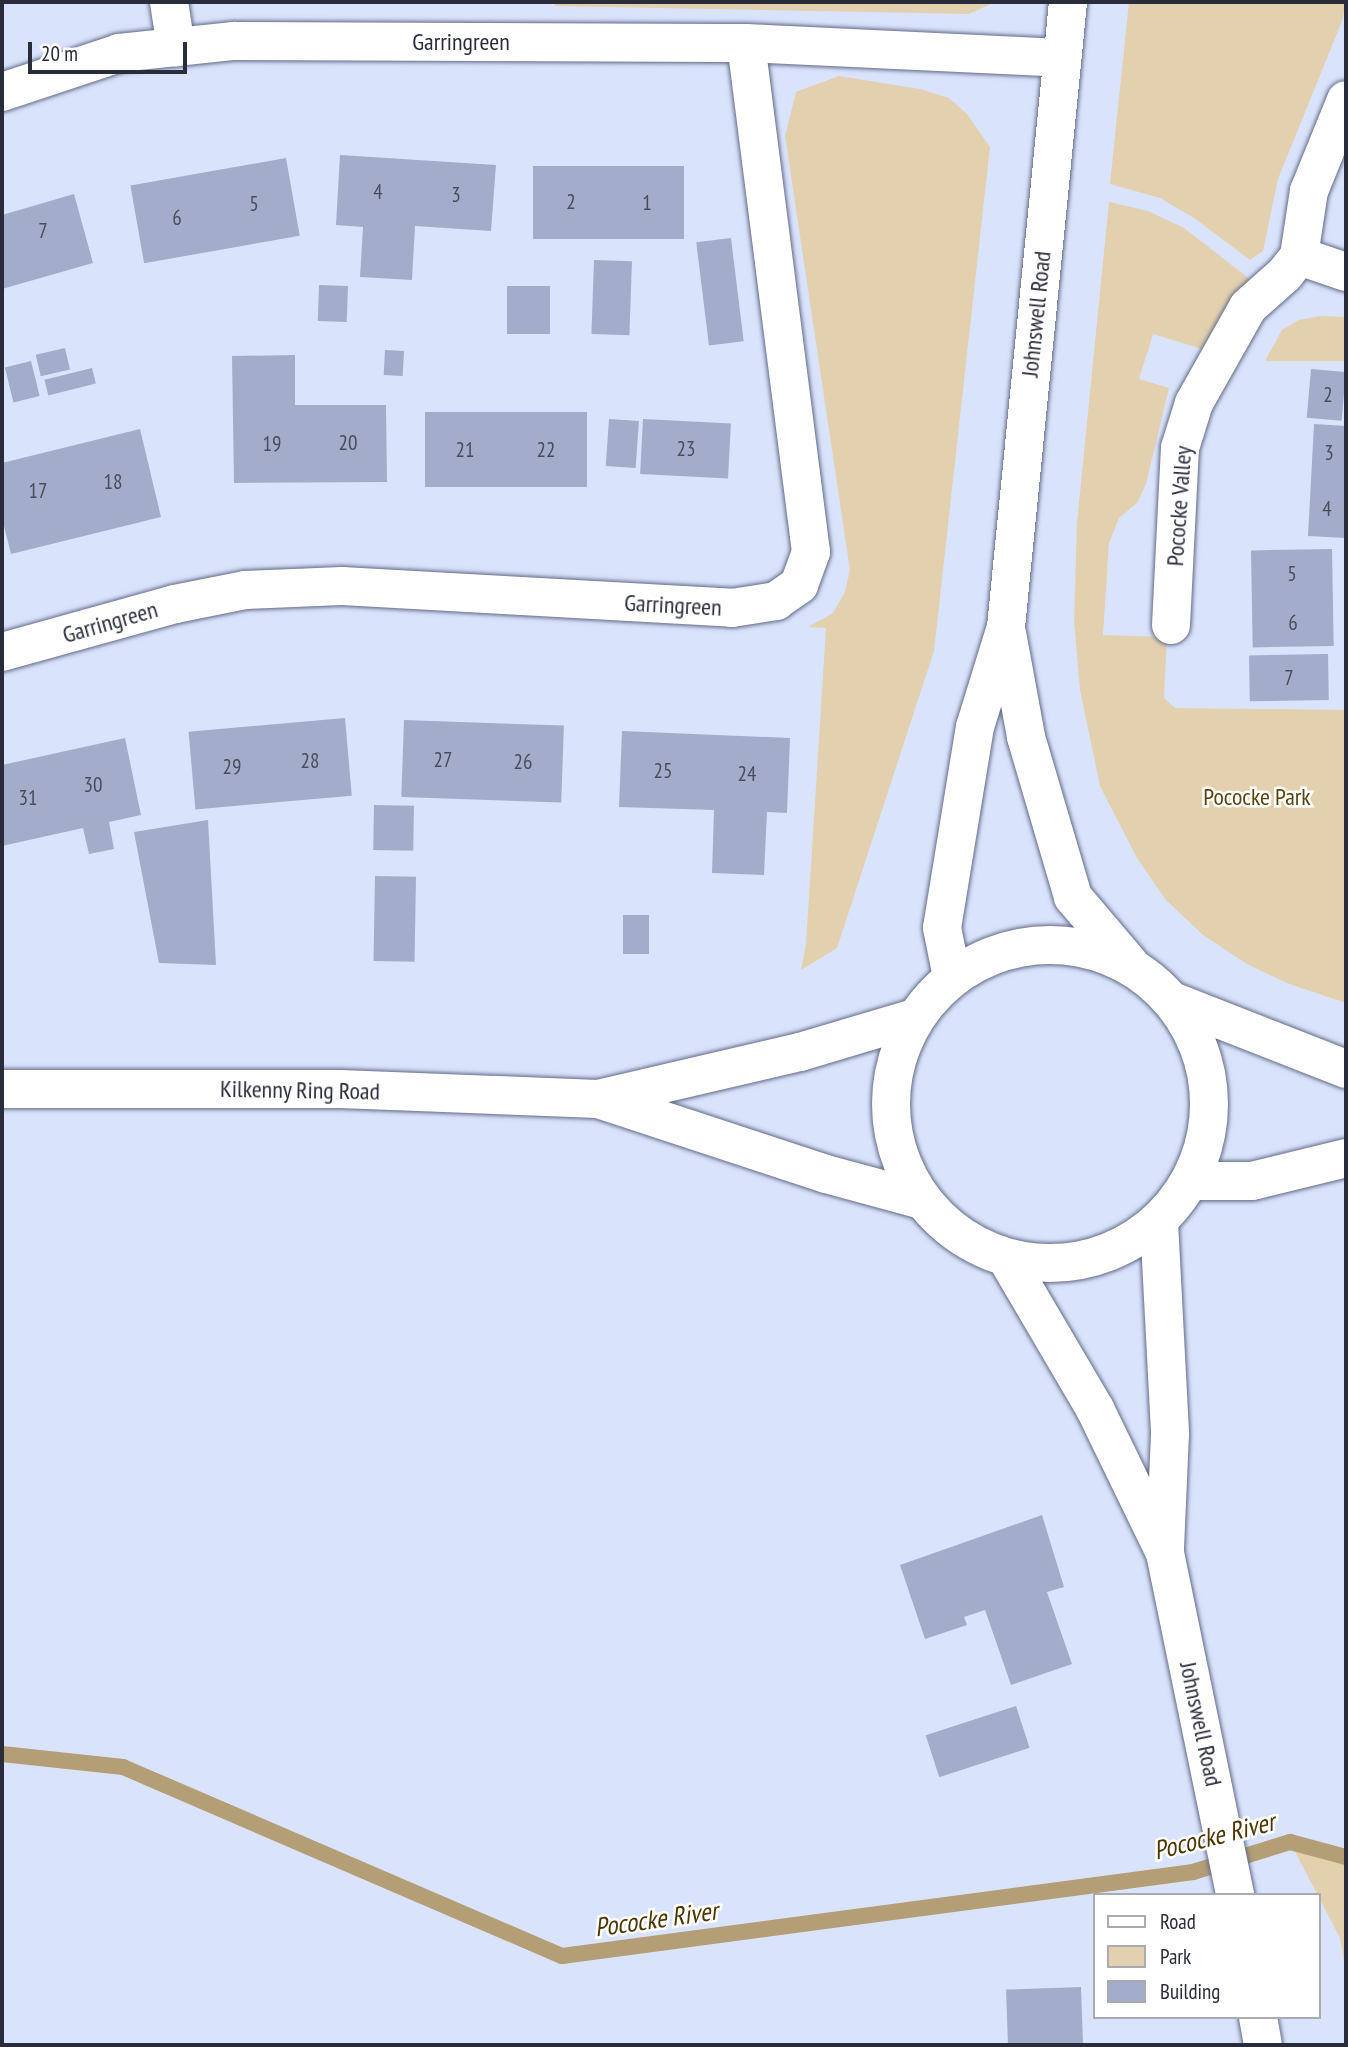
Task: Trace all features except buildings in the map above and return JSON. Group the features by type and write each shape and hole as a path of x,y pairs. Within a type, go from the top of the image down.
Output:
{"street":[{"path":"169,2 176,47"},
{"name":"Johnswell Road","path":"952,977 942,928 975,727 1006,627 1068,2"},
{"name":"Garringreen","path":"2,92 119,52 234,41 746,43 1062,58"},
{"name":"Garringreen","path":"2,652 175,604 245,590 342,586 732,608 776,601 799,585 811,552 746,43"},
{"path":"1346,100 1309,191 1298,256 1346,272"},
{"name":"Pococke Valley","path":"1171,625 1180,448 1194,403 1248,307 1285,274 1298,256"},
{"name":"Johnswell Road","path":"1006,627 1026,737 1073,897 1129,964"},
{"path":"1175,1002 1206,1067 1210,1119 1191,1181 1159,1222 1116,1250 1058,1264 1007,1259 969,1242 922,1200 895,1142 886,1096 911,1019 952,977 1016,947 1068,944 1129,964 1175,1002 1346,1069"},
{"name":"Kilkenny Ring Road","path":"2,1089 340,1089 598,1099 800,1052 911,1019"},
{"name":"Kilkenny Ring Road","path":"598,1099 826,1174 922,1200"},
{"path":"1191,1181 1252,1181 1346,1158"},
{"name":"Johnswell Road","path":"1159,1222 1170,1434 1165,1553"},
{"name":"Johnswell Road","path":"1007,1259 1096,1409 1165,1553 1235,1893"},
{"path":"1258,2019 1263,2045"}],"green space":[{"path":"555,2 995,2 969,14 555,6"},
{"path":"1129,2 1346,2 1342,21 1278,179 1263,251 1250,260 1194,218 1160,198 1110,184"},
{"path":"839,76 920,89 949,98 967,114 990,147 934,651 837,948 801,970 806,944 826,628 808,627 833,613 845,592 850,570 785,136 796,92"},
{"name":"Pococke Park","path":"1109,202 1148,211 1184,228 1251,280 1235,293 1202,349 1153,334 1139,379 1169,388 1146,484 1137,503 1119,518 1109,543 1103,635 1167,637 1164,698 1175,708 1346,710 1346,1003 1289,984 1247,964 1203,935 1166,900 1137,858 1100,786 1080,690 1074,622 1077,523"},
{"path":"1320,316 1346,317 1346,361 1265,361 1282,330 1299,320"},
{"path":"1290,1842 1346,1857 1346,1973 1340,1938 1320,1900 1320,1893 1317,1893"}],"waterway":[{"name":"Pococke River","path":"2,1754 123,1767 562,1956 1193,1872 1290,1842 1346,1857"}]}
